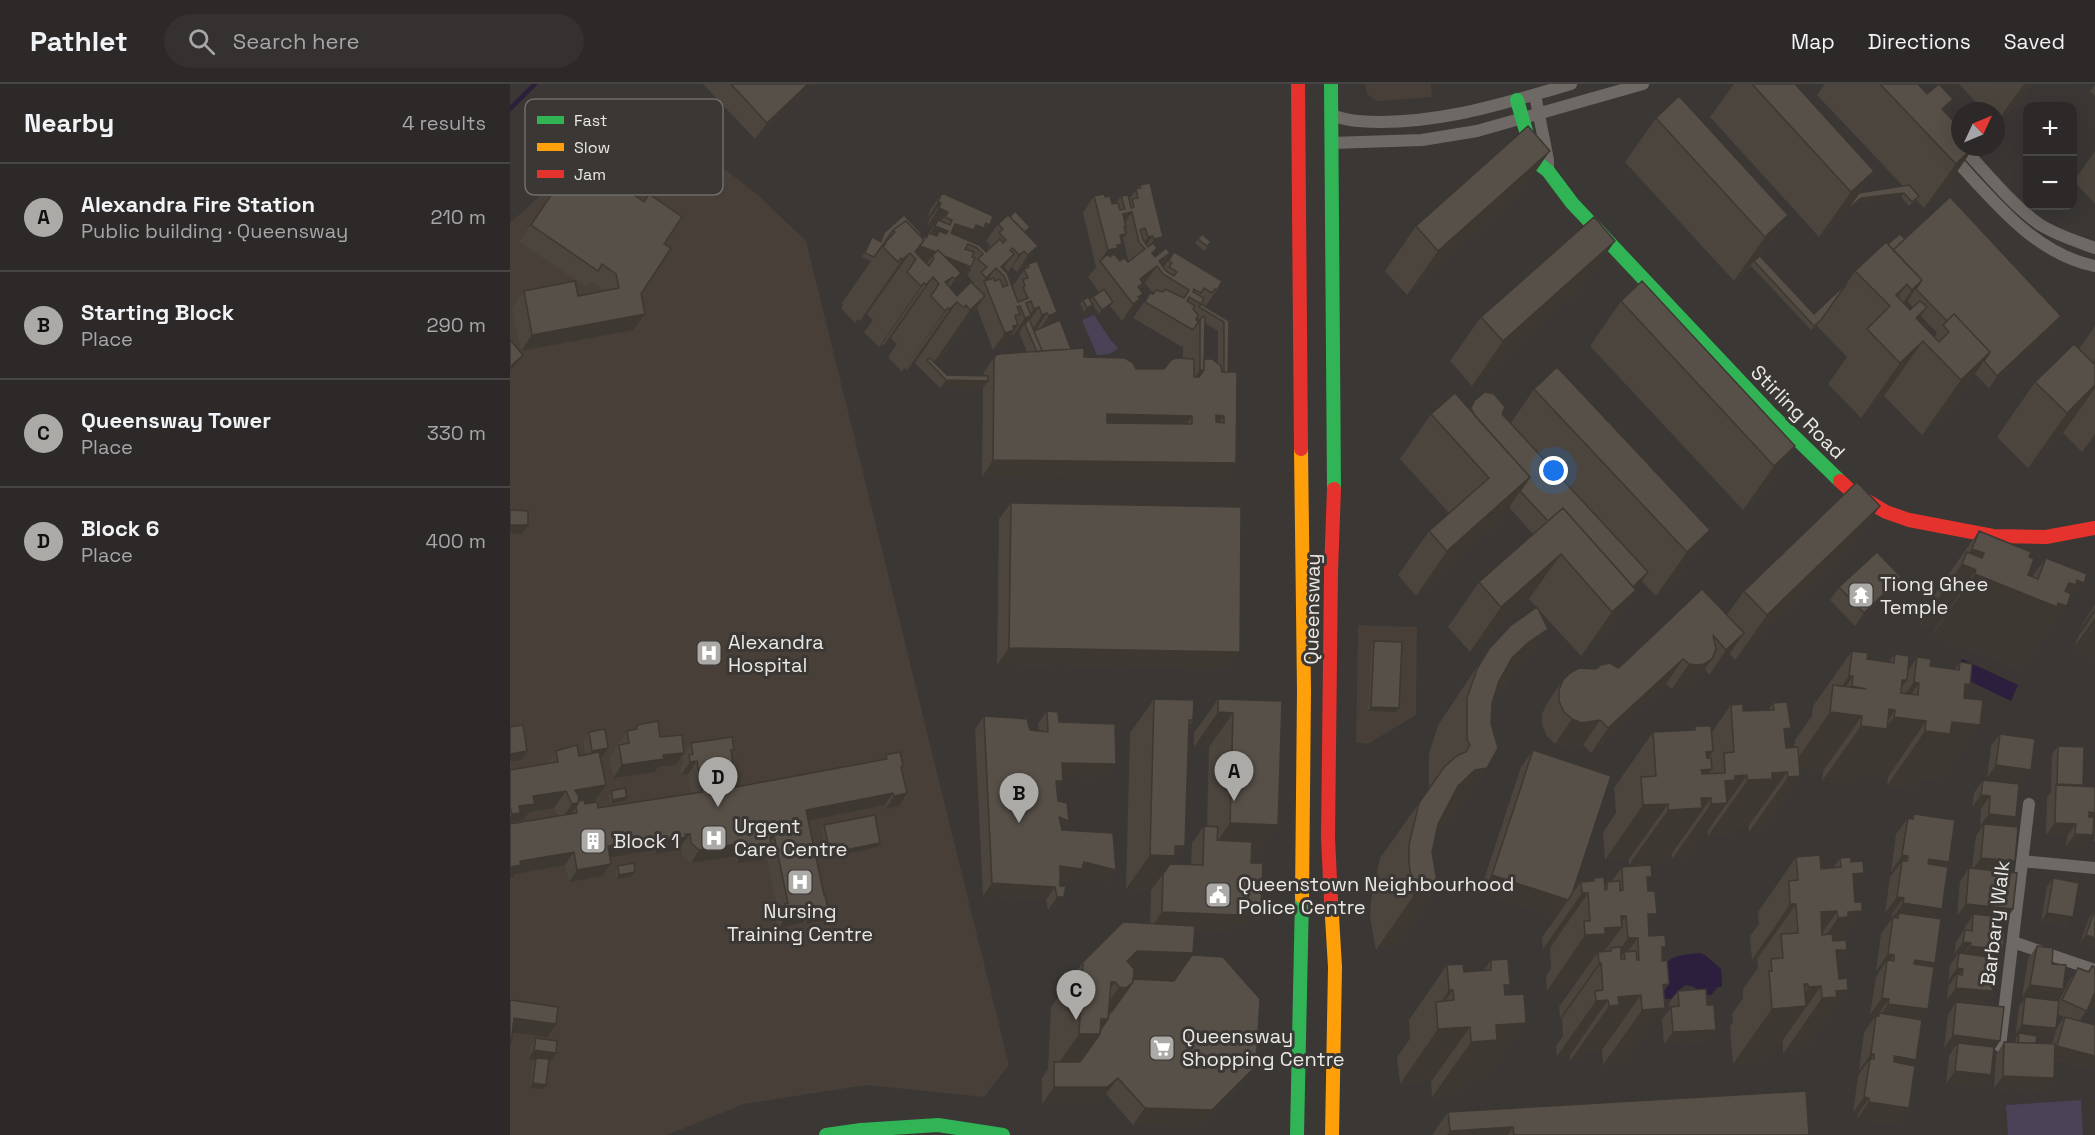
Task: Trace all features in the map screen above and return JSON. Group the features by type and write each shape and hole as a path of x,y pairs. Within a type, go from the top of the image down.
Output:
{"main road":[{"name":"Queensway","path":"1290,1135 1298,1103 1304,691 1298,84"},
{"name":"Queensway","path":"1331,84 1331,218 1322,245 1334,499 1328,838 1335,967 1332,1135"},
{"name":"Stirling Road","path":"1517,100 1530,145 1539,164 1548,171 1572,203 1763,406 1852,492 1886,512 1909,520 1993,536 2046,537 2095,528"},
{"path":"1298,220 1308,227 1316,227 1331,218"},
{"path":"1299,253 1322,245"},
{"path":"1333,1112 1342,1135"},
{"path":"826,1135 861,1130 938,1125 1003,1135"}],"street":[{"path":"1331,116 1357,121 1408,121 1480,110 1571,84"},
{"path":"1331,143 1422,140 1477,131 1643,84"},
{"name":"Stirling Road","path":"1535,95 1548,160 1548,171"},
{"path":"1940,144 2011,218 2033,237 2060,254 2095,266"},
{"path":"1971,156 2020,207 2039,223 2064,237 2095,248"},
{"name":"Barbary Walk","path":"2000,1046 2030,804"},
{"path":"2022,861 2095,868"},
{"path":"2013,942 2095,970"}],"shaded area":[{"path":"1365,84 1431,84 1432,97 1377,101 1367,94"},
{"name":"Alexandra Hospital","path":"723,168 758,195 806,241 1009,1065 984,1097 866,1085 744,1104 667,1135 510,1135 510,223 541,195 723,195"},
{"path":"1094,315 1118,348 1110,354 1097,355 1082,320"},
{"path":"1358,625 1417,627 1416,715 1368,744 1356,742"},
{"path":"1962,659 2018,685 2011,701 1955,674"},
{"path":"1700,953 1721,969 1722,987 1718,987 1711,995 1701,994 1694,987 1686,985 1671,999 1657,999 1651,980 1663,966 1676,957"},
{"path":"2081,1100 2083,1135 2008,1135 2006,1105"}],"building":[{"path":"731,84 808,84 767,123"},
{"path":"1752,84 1795,84 1874,171 1851,192"},
{"path":"1880,84 1918,84 1927,94 1939,84 1953,99 1942,109 1951,118 1951,156 1964,156 1956,164"},
{"path":"1679,96 1788,215 1765,237 1656,118"},
{"path":"1528,126 1550,151 1438,251 1416,226"},
{"path":"1150,183 1163,237 1154,239 1153,236 1148,237 1145,228 1140,230 1148,247 1153,243 1157,248 1152,253 1155,257 1166,248 1170,253 1159,261 1166,271 1174,276 1177,272 1169,267 1172,263 1169,261 1174,252 1222,281 1217,290 1215,289 1212,293 1204,288 1201,293 1194,289 1193,292 1204,298 1201,304 1189,297 1187,301 1195,306 1193,309 1198,315 1196,320 1199,321 1193,330 1145,302 1150,293 1153,294 1156,290 1163,292 1165,289 1184,298 1189,290 1163,274 1157,266 1140,279 1143,283 1138,287 1143,294 1133,304 1100,261 1108,254 1110,257 1114,254 1120,261 1124,258 1128,262 1145,249 1139,242 1132,212 1123,214 1126,234 1120,235 1122,244 1117,245 1118,248 1108,250 1094,196 1104,194 1105,197 1110,196 1112,204 1118,203 1120,210 1125,209 1121,196 1128,195 1131,208 1134,207 1132,199 1138,198 1136,189 1141,188 1140,185"},
{"path":"1909,185 1919,196 1912,202 1904,193 1861,198 1846,211 1859,193"},
{"path":"942,193 993,216 990,225 986,223 984,228 976,225 974,230 955,224 951,233 979,245 986,252 1000,239 1003,243 1006,240 999,233 1003,229 998,224 1008,215 1038,246 1028,255 1024,251 1019,255 1013,248 1010,250 1014,254 1001,267 1007,273 1018,302 1028,298 1023,287 1025,286 1023,279 1028,278 1024,269 1029,267 1028,264 1037,261 1057,312 1049,316 1047,313 1042,315 1039,307 1034,309 1031,301 1026,303 1031,316 1025,318 1020,306 1017,307 1020,314 1015,316 1018,325 1013,326 1014,330 1005,333 984,281 1000,279 1003,287 1008,285 1004,276 996,268 986,278 981,272 987,267 978,259 983,254 968,244 965,249 974,252 972,257 975,258 971,267 944,256 938,250 936,252 920,246 924,236 926,238 929,233 937,236 939,231 946,234 948,231 935,226 938,220 950,225 952,220 945,217 948,212 939,208 941,203 938,202"},
{"path":"551,195 634,195 644,202 650,195 682,217 664,244 671,248 641,294 645,314 532,335 524,291 575,281 578,296 619,288 616,274 602,264 598,271 531,225"},
{"path":"1950,197 2061,316 1997,376 1984,361 1990,352 1954,314 1947,321 1916,289 1922,280 1893,250"},
{"path":"1015,211 1030,227 1025,232 1010,217"},
{"path":"904,215 921,233 920,235 906,221 893,230 874,257 865,253 872,237 881,242 884,233"},
{"path":"1594,217 1615,241 1503,341 1481,317"},
{"path":"906,221 924,240 915,252 929,266 934,258 932,256 938,250 961,273 955,279 953,277 945,282 957,296 971,282 985,296 970,310 966,305 964,308 957,302 945,311 931,296 939,284 933,277 926,285 924,283 921,286 907,272 916,259 910,253 898,262 883,247 895,232 893,230"},
{"path":"1202,234 1211,242 1207,246 1198,239"},
{"path":"1900,234 1905,239 1893,250 1888,244"},
{"path":"1886,242 1922,280 1912,290 1907,284 1896,295 1910,310 1920,301 1927,307 1916,318 1939,342 1949,332 1943,325 1954,314 1990,352 1961,380 1923,341 1900,363 1867,329 1890,306 1855,271"},
{"path":"1760,256 1814,314 1847,283 1821,320 1814,326 1754,261"},
{"path":"1642,281 1795,446 1774,466 1621,301"},
{"path":"1104,289 1113,302 1102,310 1093,297"},
{"path":"1088,297 1093,305 1087,308 1083,300"},
{"path":"1201,304 1229,321 1228,372 1224,372 1224,322 1199,307"},
{"path":"1203,316 1205,318 1204,370 1200,370 1200,320"},
{"path":"1029,319 1042,351 1037,352 1025,324"},
{"path":"1060,320 1071,349 1042,351 1034,331"},
{"path":"510,340 523,355 510,367"},
{"path":"2074,344 2093,363 2095,360 2095,385 2067,413 2035,382"},
{"path":"1084,348 1084,357 1125,358 1133,363 1136,369 1164,369 1171,360 1176,358 1194,359 1194,377 1199,377 1204,370 1204,359 1212,359 1221,366 1222,372 1237,372 1236,463 993,460 994,359 999,354","holes":["1107,414 1192,416 1192,424 1107,423","1216,415 1224,416 1224,423 1216,422"]},
{"path":"930,358 947,375 988,376 988,381 946,380 927,360"},
{"path":"1557,367 1710,530 1687,552 1534,389"},
{"path":"1485,392 1494,394 1505,407 1502,414 1648,572 1633,587 1563,508 1548,521 1520,491 1530,477 1475,416 1471,408 1475,400"},
{"path":"1455,393 1530,477 1447,551 1429,531 1489,478 1431,414"},
{"path":"1857,482 1880,506 1767,615 1744,591"},
{"path":"1011,503 1241,507 1240,652 1009,648"},
{"path":"1563,508 1636,590 1612,612 1561,554 1501,607 1479,582"},
{"path":"510,510 528,511 528,525 510,525"},
{"path":"1979,531 2031,552 2029,557 2034,559 2028,575 2038,579 2046,558 2087,574 2084,583 2077,580 2076,585 2069,583 2065,591 2071,594 2067,606 2058,603 2057,607 1975,574 1976,570 1962,564 1967,552 1982,558 1984,553 1972,549"},
{"name":"Tiong Ghee Temple","path":"1877,552 1901,577 1864,613 1839,587"},
{"path":"1702,589 1744,633 1726,650 1713,635 1716,649 1712,659 1697,665 1689,664 1683,659 1608,728 1600,720 1582,723 1572,719 1564,712 1559,701 1559,690 1563,680 1570,673 1579,668 1596,669 1610,663 1618,668"},
{"path":"1537,607 1548,629 1512,658 1499,681 1492,703 1491,724 1498,748 1487,768 1475,770 1458,786 1438,824 1432,852 1438,887 1414,895 1409,845 1419,803 1445,766 1458,755 1466,752 1470,745 1467,739 1467,698 1477,669 1489,649 1510,626"},
{"path":"1374,641 1402,642 1399,708 1371,707"},
{"path":"1852,651 1868,653 1867,659 1894,663 1895,654 1909,656 1907,680 1902,680 1901,693 1918,695 1919,683 1914,682 1917,657 1931,659 1930,666 1959,670 1960,662 1972,664 1970,685 1965,684 1964,698 1983,700 1980,725 1952,722 1950,734 1925,731 1926,721 1894,717 1895,710 1889,709 1887,729 1861,726 1862,716 1830,712 1833,685 1866,689 1852,686 1853,676 1849,676"},
{"path":"1154,699 1194,700 1193,720 1189,720 1185,846 1175,846 1175,856 1150,855"},
{"path":"1218,699 1282,701 1278,825 1230,823 1233,713 1218,712"},
{"path":"1787,702 1791,728 1784,729 1786,748 1798,747 1800,776 1788,777 1787,772 1772,773 1772,779 1747,780 1747,775 1735,776 1735,780 1725,781 1727,803 1711,804 1711,798 1701,798 1702,808 1668,810 1668,804 1643,805 1641,777 1656,776 1653,732 1695,730 1695,726 1711,726 1713,751 1706,752 1707,758 1711,758 1712,769 1701,770 1702,774 1725,773 1724,753 1734,752 1731,705 1743,704 1743,711 1774,710 1773,703"},
{"path":"1047,711 1058,712 1059,722 1115,724 1116,764 1062,763 1063,781 1056,781 1058,801 1067,803 1069,821 1059,817 1062,830 1113,833 1116,870 1084,862 1082,869 1060,866 1060,886 1066,886 1064,897 1057,897 1055,887 992,883 984,716 1027,719 1030,730 1048,732"},
{"path":"658,721 660,737 682,735 684,753 663,755 664,759 622,765 619,745 629,743 627,731 637,729 637,725"},
{"path":"523,725 527,751 510,754 510,727"},
{"path":"605,729 608,748 592,751 589,732"},
{"path":"2000,734 2035,739 2031,770 1996,765"},
{"path":"732,737 734,750 731,750 736,787 887,759 886,755 900,752 907,793 894,796 893,793 806,810 828,909 814,912 813,909 787,916 785,904 788,903 774,836 770,837 771,847 744,851 744,843 699,850 691,843 690,834 685,834 686,837 663,841 662,837 608,846 611,864 577,870 574,852 520,861 521,865 510,867 510,824 577,813 576,807 579,801 584,800 585,804 597,802 598,808 702,792 697,761 690,762 689,755 693,754 691,743"},
{"path":"577,745 579,756 599,752 606,785 575,790 579,797 578,803 572,804 566,791 533,796 535,804 519,806 520,813 512,814 510,770 558,762 556,751"},
{"path":"2058,746 2084,747 2083,785 2057,784"},
{"path":"1533,750 1611,776 1572,894 1568,900 1492,875"},
{"path":"1983,780 2019,784 2016,817 1989,814 1990,796 1981,795"},
{"path":"2056,785 2095,787 2095,813 2089,812 2089,817 2094,817 2093,835 2075,834 2076,824 2055,823"},
{"path":"625,788 627,797 613,800 611,791"},
{"path":"1914,814 1955,820 1949,862 1929,859 1928,864 1948,867 1942,909 1903,903 1904,898 1897,897 1902,861 1907,861 1908,856 1902,855 1908,818 1913,819"},
{"path":"875,815 880,843 830,853 824,825"},
{"path":"1984,824 2018,827 2015,861 1981,858"},
{"path":"1204,826 1218,827 1217,840 1252,842 1251,863 1263,863 1261,909 1241,908 1240,915 1162,912 1163,874 1170,864 1203,865"},
{"path":"1820,855 1821,869 1841,867 1840,858 1851,857 1851,862 1863,861 1864,873 1853,874 1855,902 1862,902 1862,911 1848,912 1848,917 1838,918 1837,911 1821,912 1822,935 1832,934 1833,941 1846,940 1847,950 1836,950 1839,979 1847,978 1848,990 1836,991 1837,997 1822,998 1821,986 1808,987 1808,984 1804,984 1806,1006 1772,1009 1769,971 1772,971 1771,959 1783,958 1781,934 1798,933 1796,904 1790,904 1789,881 1798,880 1796,857"},
{"path":"634,863 635,872 619,875 618,866"},
{"path":"1651,865 1652,877 1647,877 1648,891 1655,891 1657,914 1648,914 1649,936 1665,935 1666,947 1662,947 1662,961 1667,960 1669,984 1663,985 1665,1008 1642,1010 1641,995 1618,997 1619,1005 1609,1006 1608,1000 1596,1001 1595,991 1603,990 1598,952 1621,947 1621,959 1625,959 1624,952 1636,951 1637,960 1639,960 1638,938 1628,938 1626,916 1621,916 1622,927 1605,928 1605,934 1585,935 1584,921 1590,921 1588,893 1582,893 1581,882 1604,877 1605,890 1607,882 1620,881 1620,891 1623,890 1622,867"},
{"path":"1969,868 2017,873 2013,909 1966,904"},
{"path":"2053,878 2079,883 2073,917 2047,913"},
{"path":"2095,909 2095,938 2086,935"},
{"path":"1899,913 1941,919 1935,963 1915,960 1914,964 1934,967 1928,1009 1888,1004 1889,999 1882,998 1887,960 1894,961 1894,955 1888,954 1893,917 1898,918"},
{"path":"1973,914 2001,917 1999,930 2005,931 2003,950 1970,946 1971,943 1963,942 1965,930 1972,931"},
{"path":"1123,922 1195,926 1193,953 1137,951 1127,961 1134,969 1133,982 1126,988 1111,982 1108,1019 1101,1019 1100,1034 1079,1034 1083,962"},
{"path":"2037,946 2053,948 2052,964 2066,965 2063,989 2030,985"},
{"path":"1959,953 1989,957 1988,967 1996,967 1995,976 1987,975 1986,981 1994,982 1992,991 1956,988 1957,974 1962,975 1963,969 1957,968"},
{"name":"Queensway Shopping Centre","path":"1192,955 1223,957 1260,999 1256,1066 1212,1110 1145,1108 1118,1078 1107,1087 1054,1087 1054,1062 1080,1062 1133,979 1174,981"},
{"path":"1508,959 1510,985 1504,985 1505,995 1524,994 1526,1023 1496,1025 1497,1040 1471,1042 1470,1027 1438,1029 1436,1002 1454,1000 1453,990 1449,990 1447,965 1463,964 1464,972 1491,970 1491,960"},
{"path":"2092,966 2095,967 2095,994 2087,1011 2062,1000 2078,968 2089,972"},
{"path":"1706,989 1707,1005 1714,1005 1716,1030 1673,1032 1671,1007 1679,1006 1678,991"},
{"path":"2025,997 2059,1001 2056,1028 2022,1025"},
{"path":"510,1000 558,1007 556,1024 514,1018 510,1043"},
{"path":"1956,1002 2004,1007 2000,1041 1953,1035"},
{"path":"1879,1013 1922,1020 1916,1060 1894,1056 1894,1062 1915,1066 1909,1108 1869,1102 1869,1098 1864,1097 1870,1059 1874,1059 1874,1054 1871,1054 1876,1016 1879,1016"},
{"path":"2065,1017 2095,1025 2095,1056 2057,1046"},
{"path":"2019,1033 2037,1036 2036,1043 2018,1043"},
{"path":"536,1038 557,1041 556,1053 534,1050"},
{"path":"2004,1042 2055,1044 2054,1078 2003,1076"},
{"path":"1958,1043 1994,1047 1991,1075 1955,1071"},
{"path":"536,1058 549,1059 546,1085 533,1083"},
{"path":"1806,1091 1809,1135 1514,1135 1513,1127 1450,1131 1448,1112"}],"waterway":[{"path":"510,109 535,84"}],"traffic: fast":[{"path":"1331,84 1334,489"},
{"path":"1517,100 1530,145 1539,164 1548,171 1572,203 1771,414 1840,481"},
{"path":"1297,1135 1302,897"},
{"path":"826,1135 861,1130 938,1125 1003,1135"}],"traffic: slow":[{"path":"1301,449 1304,691 1302,897"},
{"path":"1331,900 1335,967 1332,1135"}],"traffic: jam":[{"path":"1298,84 1301,449"},
{"path":"1840,481 1852,492 1886,512 1909,520 1993,536 2046,537 2095,528"},
{"path":"1331,900 1328,838 1334,489"}],"place":[{"name":"Tiong Ghee Temple","path":"1861,595"},
{"name":"Alexandra Hospital","path":"709,653"},
{"name":"Alexandra Fire Station","path":"1234,801"},
{"name":"Block 6","path":"718,807"},
{"name":"Starting Block","path":"1019,823"},
{"name":"Urgent Care Centre","path":"714,838"},
{"name":"Block 1","path":"593,841"},
{"name":"Nursing Training Centre","path":"800,882"},
{"name":"Queenstown Neighbourhood Police Centre","path":"1218,895"},
{"name":"Queensway Tower","path":"1076,1020"},
{"name":"Queensway Shopping Centre","path":"1162,1048"}]}
